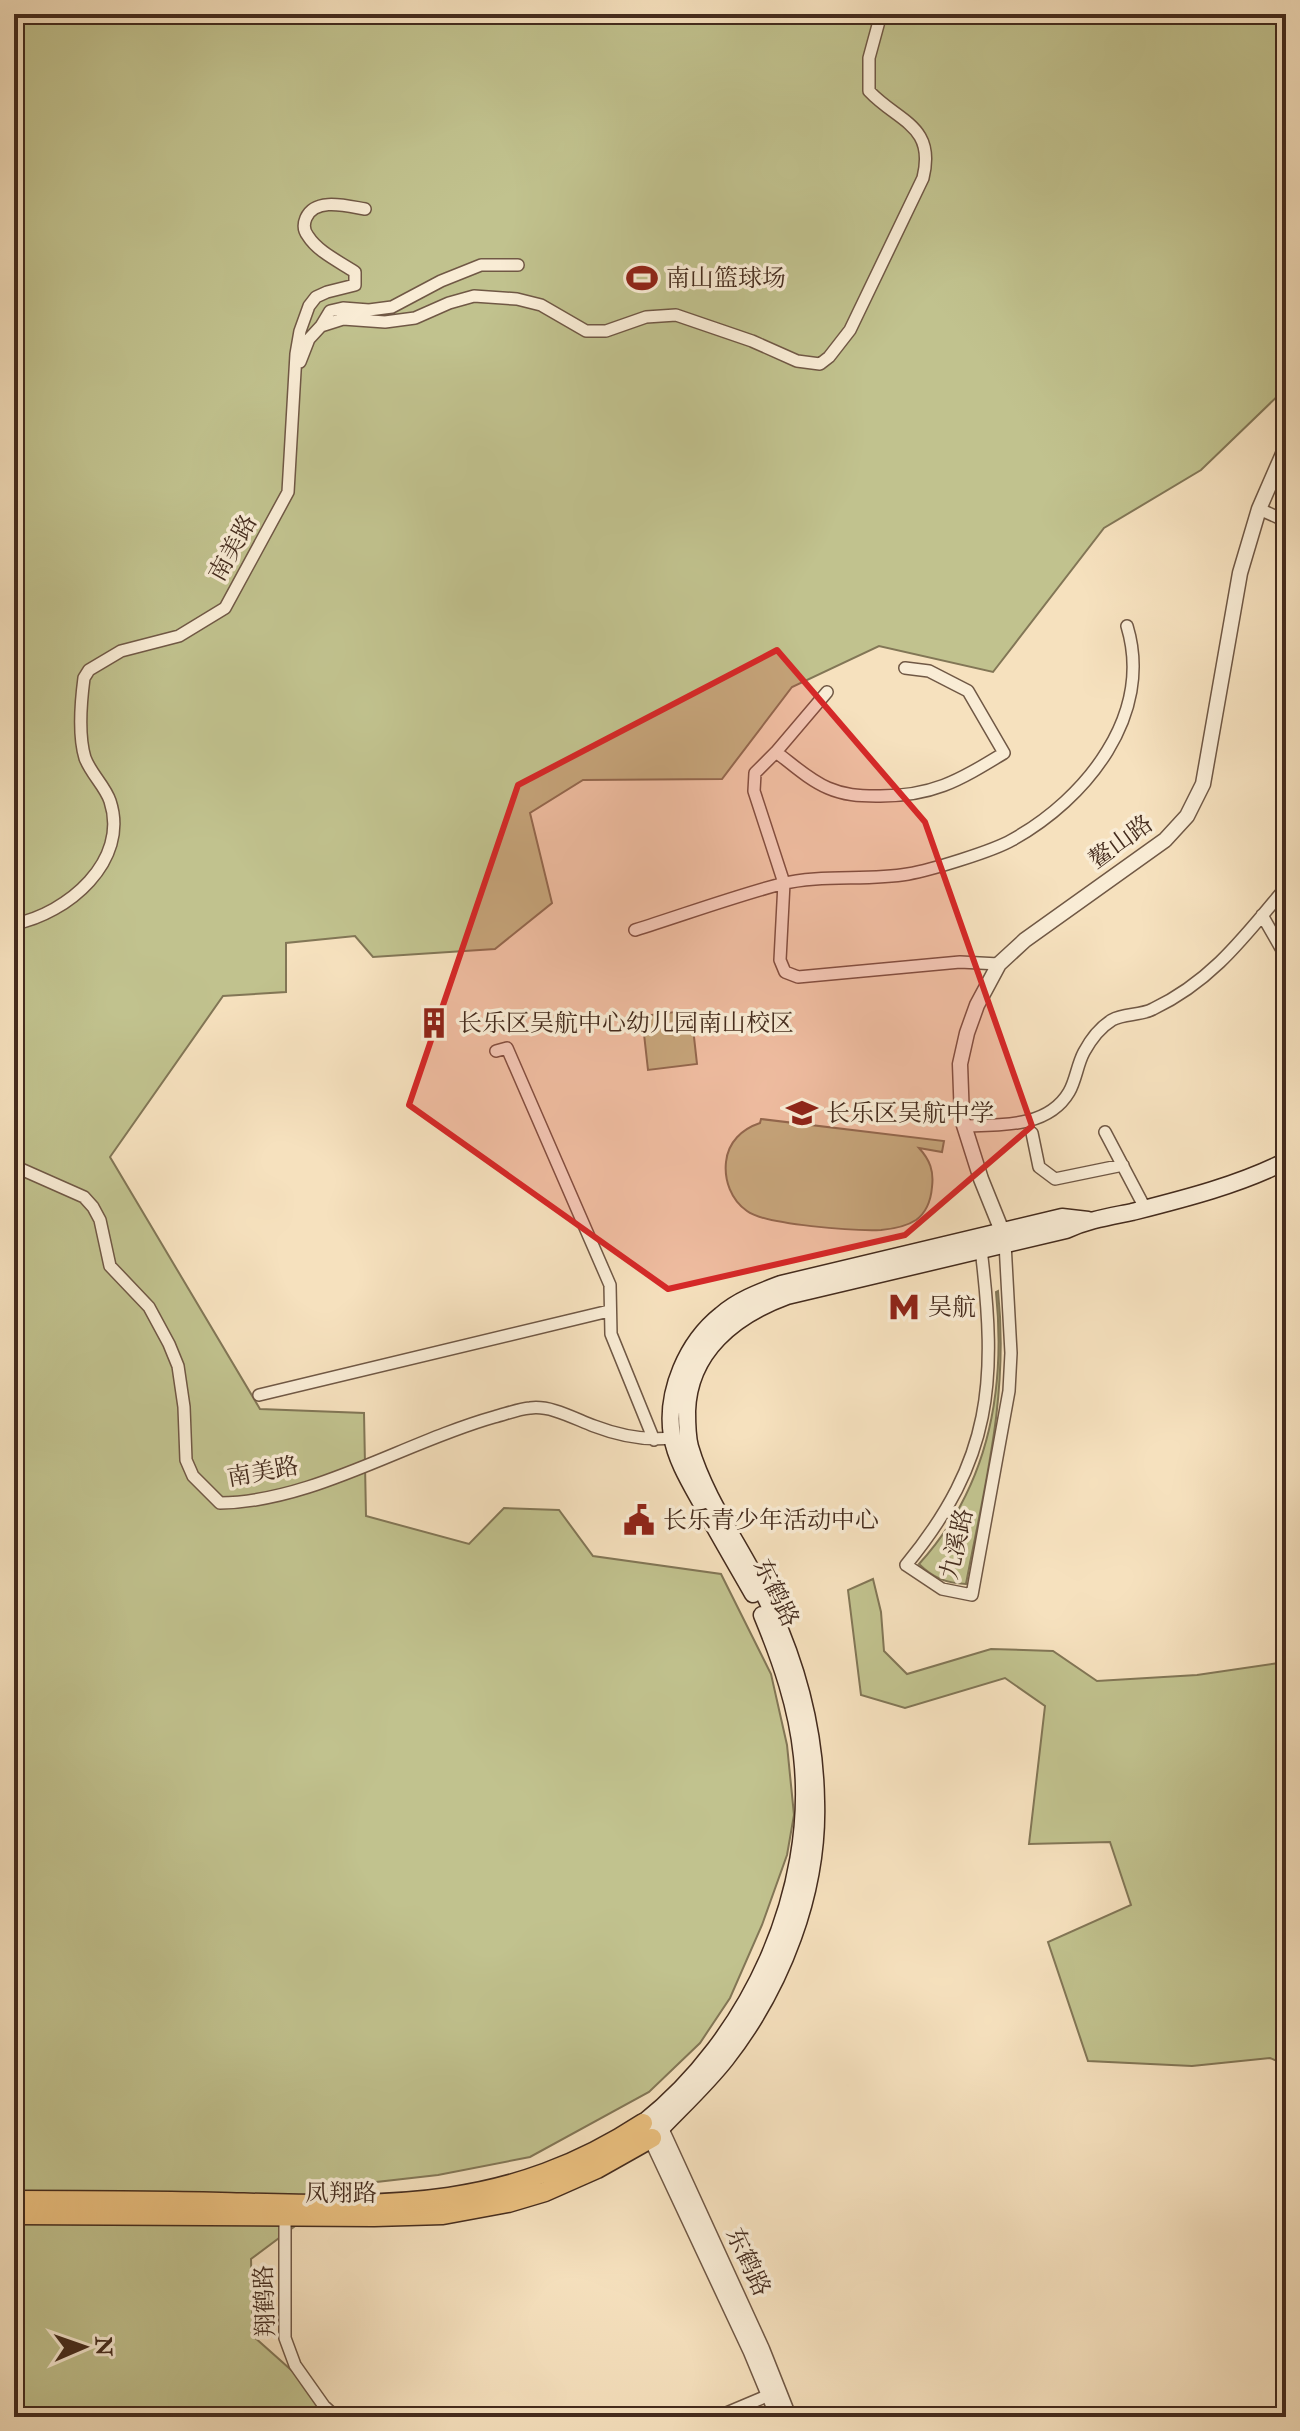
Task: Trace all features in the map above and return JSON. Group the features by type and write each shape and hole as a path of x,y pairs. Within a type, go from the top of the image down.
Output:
{"main road":[{"name":"东鹤路","path":"652,2126 705,2062 750,1994 773,1944 795,1879 804,1806 800,1740 778,1654 756,1601 682,1467 672,1438 672,1402 681,1369 703,1333 720,1315 748,1297 781,1284 1004,1237 1066,1230 1089,1220 1145,1208 1239,1181 1286,1161"},
{"name":"东鹤路","path":"652,2126 726,2059 767,1994 801,1916 809,1879 817,1804 811,1737 796,1668 771,1608 717,1509 689,1444 688,1399 694,1375 710,1345 732,1325 763,1305 811,1289 981,1249 1004,1237"},
{"name":"凤翔路","path":"14,2200 367,2204 439,2199 476,2193 552,2171 652,2126"},
{"name":"凤翔路","path":"14,2215 416,2217 508,2203 561,2185 597,2169 652,2126"}],"street":[{"path":"321,326 343,319 400,321 474,296 498,296 541,305 586,331 606,331 646,317 676,315 752,341 797,361 820,364 850,330 923,178 927,161 927,150 919,134 869,91 869,58 881,14"},
{"name":"南美路","path":"14,924 45,913 70,897 102,867 110,850 114,831 110,800 85,759 84,678 89,670 121,651 179,636 225,608 288,492 300,331 309,306 316,297 355,285 357,279 355,272 315,245 304,226 306,215 315,207 337,204 365,209"},
{"path":"296,372 309,339 330,311 392,307 441,281 481,265 518,265"},
{"name":"鳌山路","path":"1004,1237 964,1126 960,1064 967,1033 977,1005 999,964 1037,931 1165,840 1187,816 1203,784 1240,573 1259,509 1286,447"},
{"path":"1259,509 1286,521"},
{"path":"635,930 784,883 909,874 1010,842 1051,814 1098,767 1120,732 1131,687 1132,646 1127,626"},
{"path":"776,752 825,787 851,796 935,791 1004,753 968,691 929,671 905,668"},
{"path":"827,692 755,773 754,791 784,883 780,960 785,972 798,977 960,962 999,964"},
{"path":"964,1126 1029,1121 1053,1110 1069,1092 1081,1058 1094,1035 1113,1019 1150,1011 1200,982 1286,887"},
{"path":"1262,915 1286,957"},
{"path":"496,1051 507,1048 610,1285 611,1334 654,1440"},
{"path":"1105,1132 1145,1208"},
{"path":"1032,1133 1039,1167 1055,1179 1123,1165"},
{"name":"南美路","path":"14,1166 84,1197 93,1207 100,1220 110,1266 149,1307 169,1344 178,1366 182,1393 186,1460 193,1476 220,1503 314,1486 474,1423 531,1408 556,1412 627,1437 672,1438"},
{"name":"九溪路","path":"981,1249 990,1347 983,1414 971,1461 959,1489 942,1519 906,1565 942,1589 972,1595 1009,1391 1011,1353 1004,1237"},
{"path":"259,1395 609,1311"},
{"name":"东鹤路","path":"652,2126 757,2350 774,2394 778,2417"},
{"name":"翔鹤路","path":"285,2216 285,2338 295,2365 324,2406 336,2417"},
{"path":"717,2417 774,2394"},
{"name":"东鹤路","path":"774,2394 789,2417"}],"highlighted area":[{"path":"777,650 925,822 1032,1126 905,1235 668,1289 409,1105 518,785"}],"green space":[{"path":"14,14 1286,14 1286,388 1201,470 1104,528 993,672 879,646 792,687 722,779 583,780 530,813 552,903 495,949 373,957 355,936 286,943 286,992 223,996 110,1157 260,1409 364,1413 366,1516 469,1544 504,1508 559,1510 593,1556 721,1574 771,1674 787,1745 794,1815 787,1855 762,1925 730,1998 700,2043 649,2092 530,2157 438,2175 350,2185 251,2259 253,2336 344,2417 14,2417"},
{"path":"691,1010 697,1064 648,1070 642,1016"},
{"path":"761,1119 944,1141 942,1152 919,1148 932,1171 931,1196 926,1209 912,1222 881,1230 791,1223 747,1211 730,1189 726,1162 737,1137 760,1123"},
{"path":"998,1291 1001,1329 998,1403 966,1584 946,1581 919,1564 943,1535 962,1504 987,1437 998,1366"},
{"path":"873,1579 881,1612 884,1651 907,1674 991,1649 1053,1651 1097,1681 1197,1675 1286,1662 1286,2065 1270,2058 1192,2066 1088,2061 1048,1942 1131,1905 1110,1842 1029,1844 1045,1706 1005,1678 905,1708 861,1695 848,1590"}],"place":[{"name":"南山篮球场","path":"642,278"},
{"name":"长乐区吴航中心幼儿园南山校区","path":"434,1023"},
{"name":"长乐区吴航中学","path":"802,1113"},
{"name":"吴航","path":"904,1307"},
{"name":"长乐青少年活动中心","path":"639,1520"}]}
